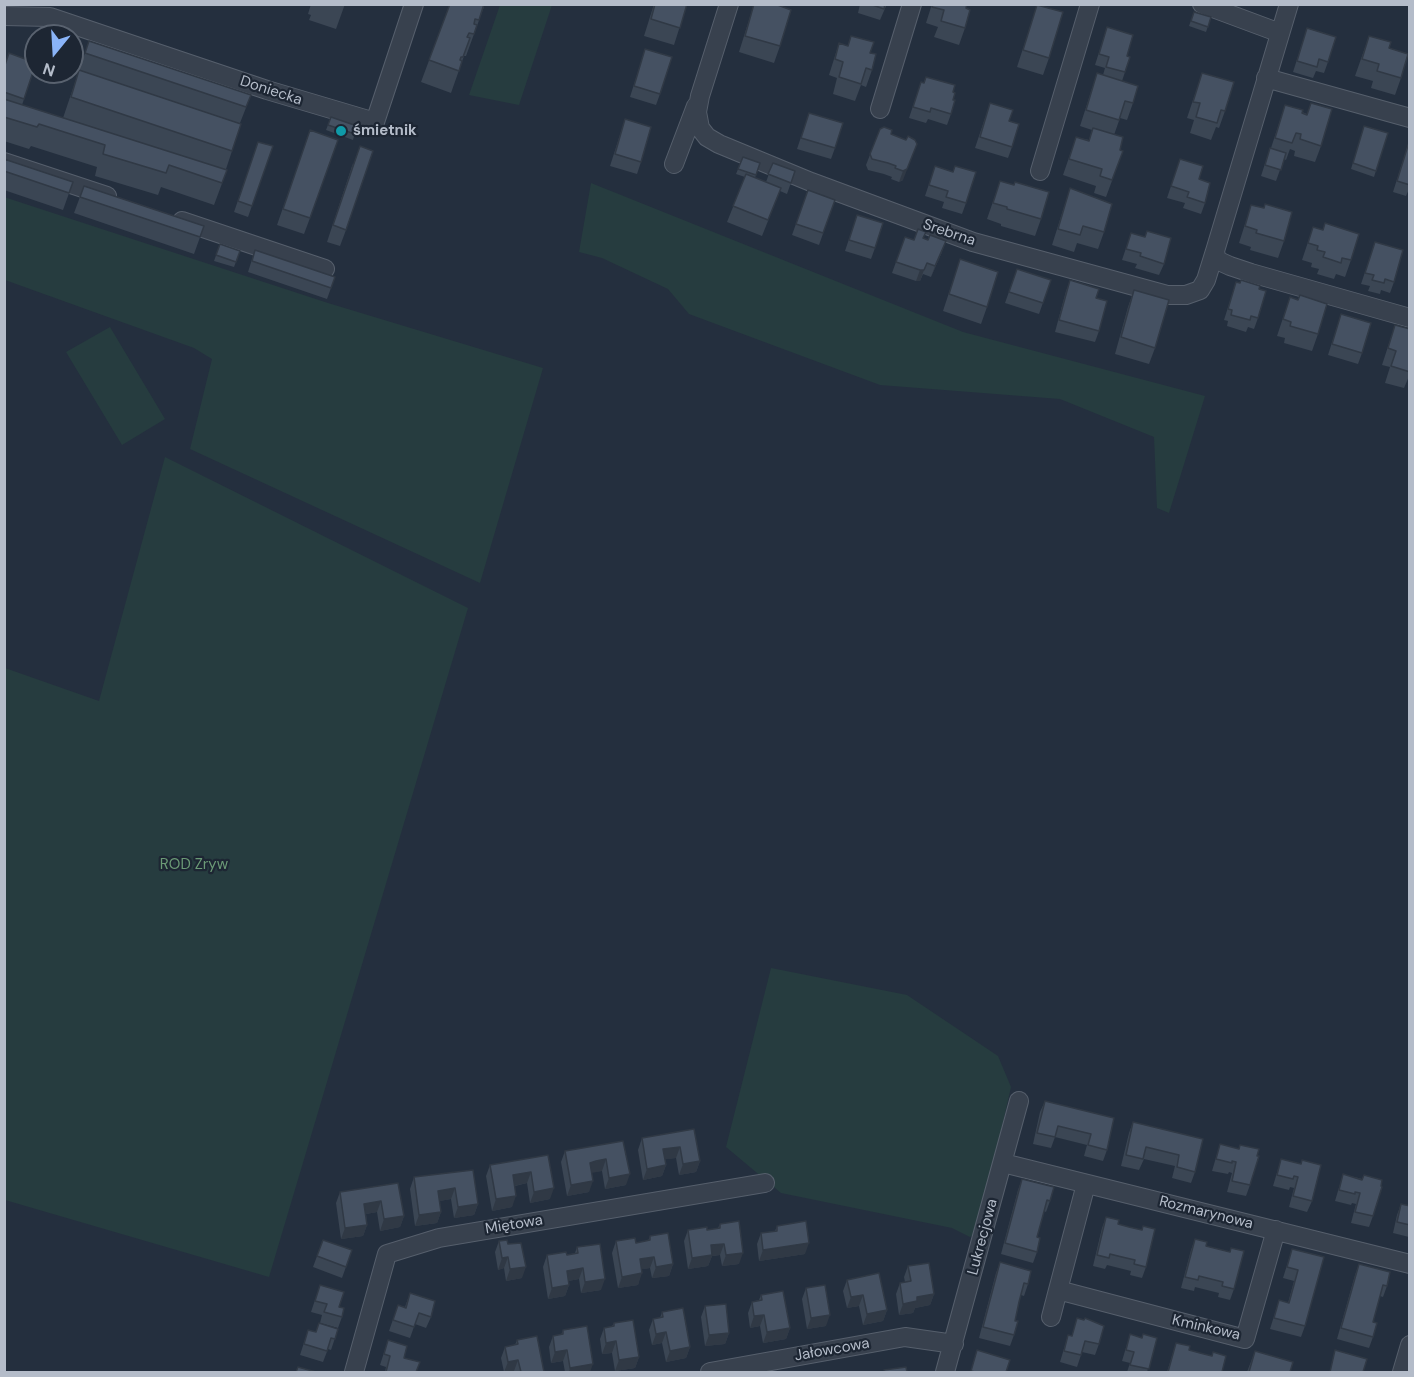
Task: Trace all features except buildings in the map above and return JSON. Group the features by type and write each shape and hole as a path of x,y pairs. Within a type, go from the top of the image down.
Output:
{"street":[{"name":"Doniecka","path":"4,16 55,11 267,90 375,122 414,4"},
{"name":"Srebrna","path":"674,164 700,96 729,4"},
{"path":"880,109 912,4"},
{"path":"1040,171 1090,4"},
{"path":"1202,4 1280,33"},
{"name":"Srebrna","path":"700,96 698,121 707,137 811,182 973,242 1177,296 1193,294 1200,290 1206,280 1288,4"},
{"path":"1266,78 1410,118"},
{"path":"4,162 124,202"},
{"path":"168,217 325,269"},
{"path":"1215,251 1220,261 1240,270 1410,318"},
{"name":"Lukrecjowa","path":"945,1372 1019,1101"},
{"name":"Rozmarynowa","path":"1003,1162 1410,1264"},
{"name":"Miętowa","path":"354,1372 387,1254 439,1238 765,1183"},
{"path":"1051,1317 1086,1184"},
{"name":"Kminkowa","path":"1058,1290 1245,1339 1276,1230"},
{"name":"Jałowcowa","path":"710,1372 905,1337 954,1344"},
{"path":"1402,1372 1410,1344"}],"green space":[{"path":"500,5 552,5 519,105 469,95"},
{"path":"591,183 963,332 1205,396 1169,513 1157,508 1154,437 1060,399 880,385 689,314 668,289 602,258 579,252"},
{"path":"4,197 328,303 543,368 480,583 190,449 212,359 194,348 5,280"},
{"path":"110,327 165,419 122,445 66,352"},
{"name":"ROD Zryw","path":"165,457 468,608 269,1277 5,1200 5,668 99,701"},
{"path":"771,968 907,995 998,1056 1011,1087 978,1232 970,1237 952,1228 781,1193 726,1147"}],"place":[{"name":"śmietnik","path":"341,131"}]}
